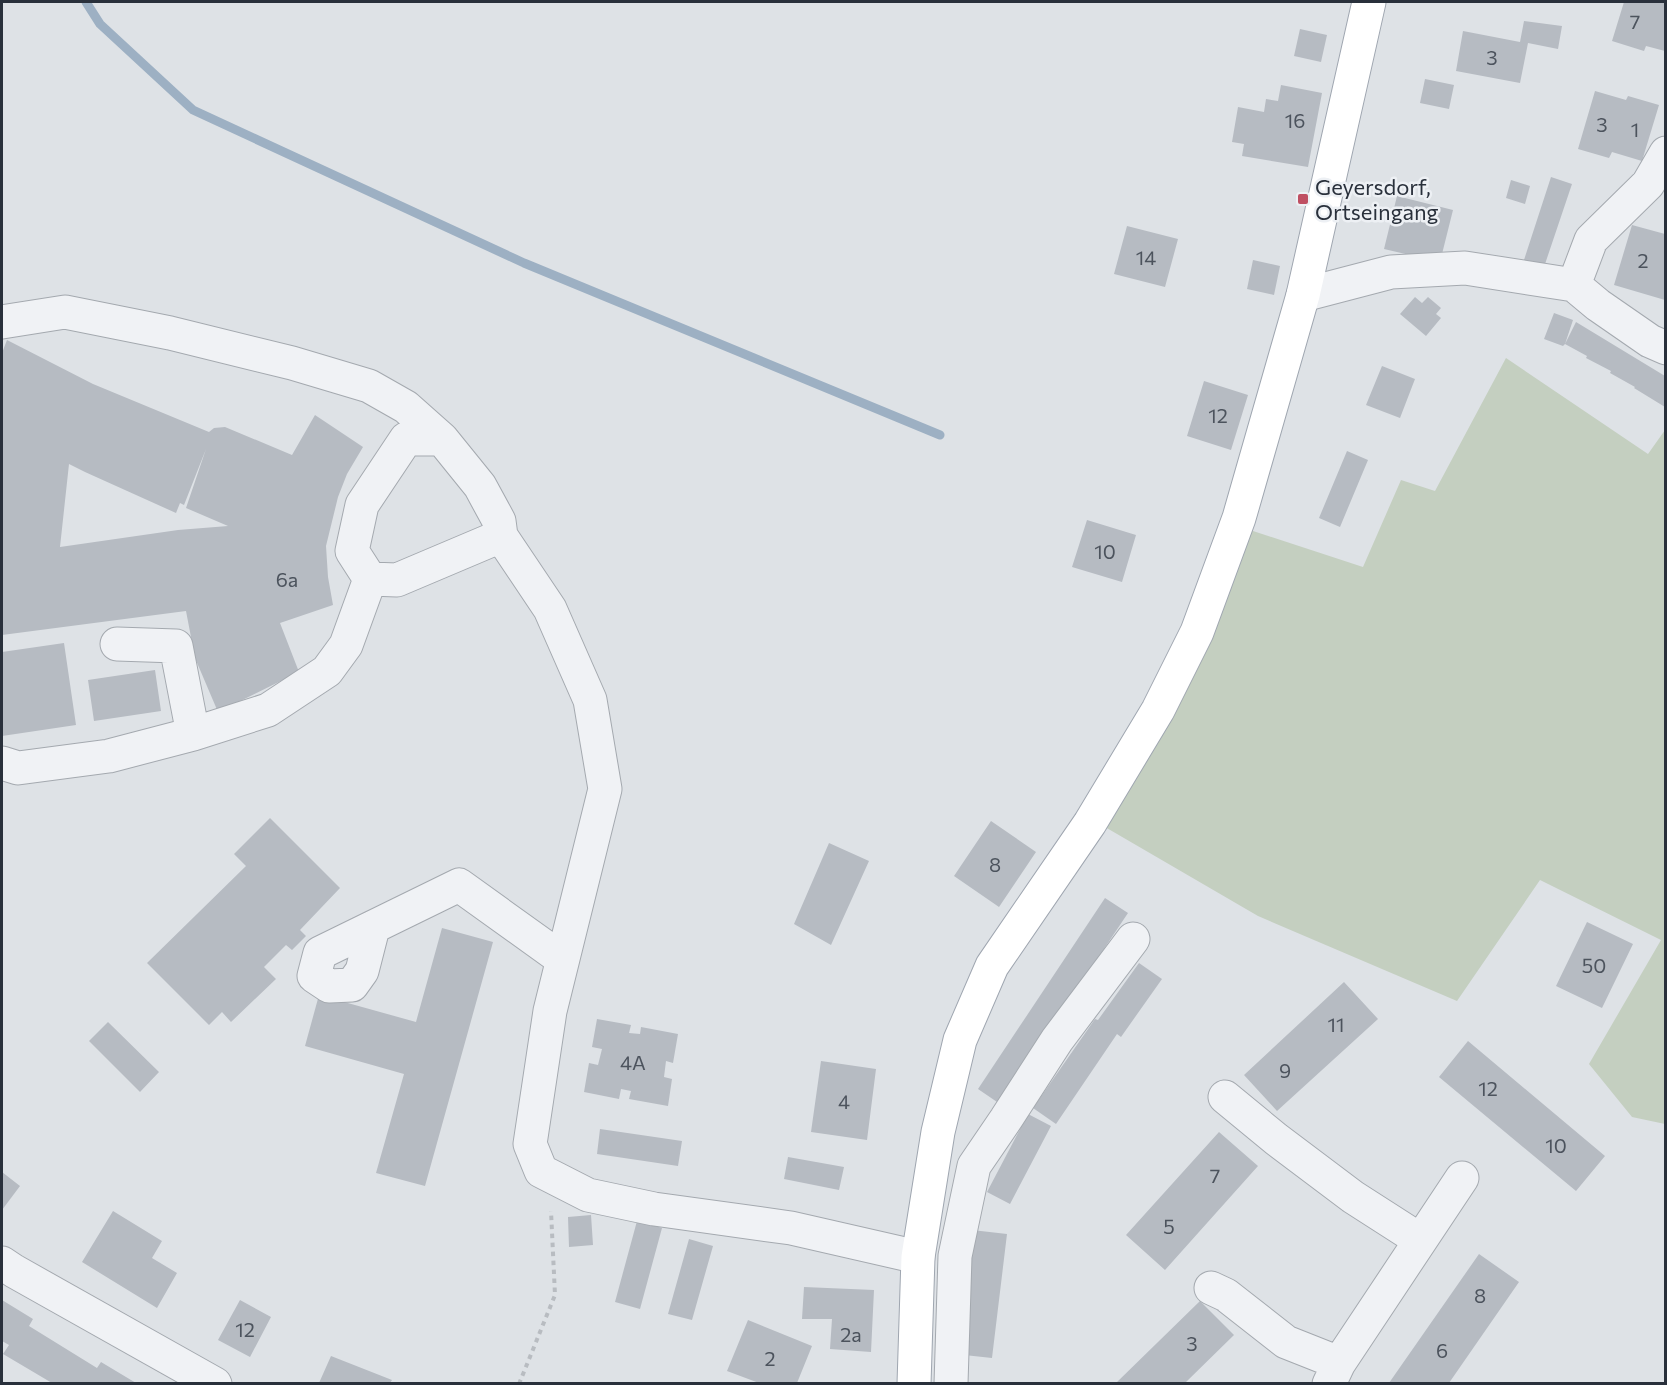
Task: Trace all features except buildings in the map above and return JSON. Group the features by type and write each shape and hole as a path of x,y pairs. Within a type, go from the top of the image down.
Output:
{"main road":[{"path":"914,1383 918,1257 938,1132 960,1040 992,966 1090,823 1158,710 1197,632 1239,518 1303,295 1369,2"}],"street":[{"path":"1574,285 1591,240 1648,184 1665,153"},
{"path":"1303,295 1391,272 1465,268 1574,285 1650,341 1665,348"},
{"path":"2,322 64,312 171,333 292,363 369,386 406,407 442,439 480,486 499,521 501,536 550,609 590,700 604,789 550,1011 530,1144 541,1171 588,1195 654,1209 791,1228 918,1257"},
{"path":"370,579 352,552 362,505 406,439 442,439"},
{"path":"370,579 397,580 501,536"},
{"path":"2,763 18,768 109,756 193,734 268,710 327,671 346,645 370,579"},
{"path":"117,644 176,646 193,734"},
{"path":"373,928 459,885 562,959"},
{"path":"951,1383 955,1256 974,1166 1057,1040 1133,939"},
{"path":"1225,1097 1353,1197 1420,1239"},
{"path":"1211,1288 1226,1295 1286,1342 1334,1373 1461,1178"},
{"path":"2,1263 14,1272 215,1383"}],"path":[{"path":"519,1383 555,1295 551,1211 541,1171"}],"green space":[{"path":"1506,358 1648,454 1665,430 1665,1124 1632,1117 1589,1064 1661,940 1540,880 1457,1001 1258,916 1105,827 1250,530 1363,567 1401,480 1435,491"}],"waterway":[{"path":"86,2 100,24 193,110 524,263 940,435"}],"place":[{"name":"Geyersdorf, Ortseingang","path":"1303,199"}]}
